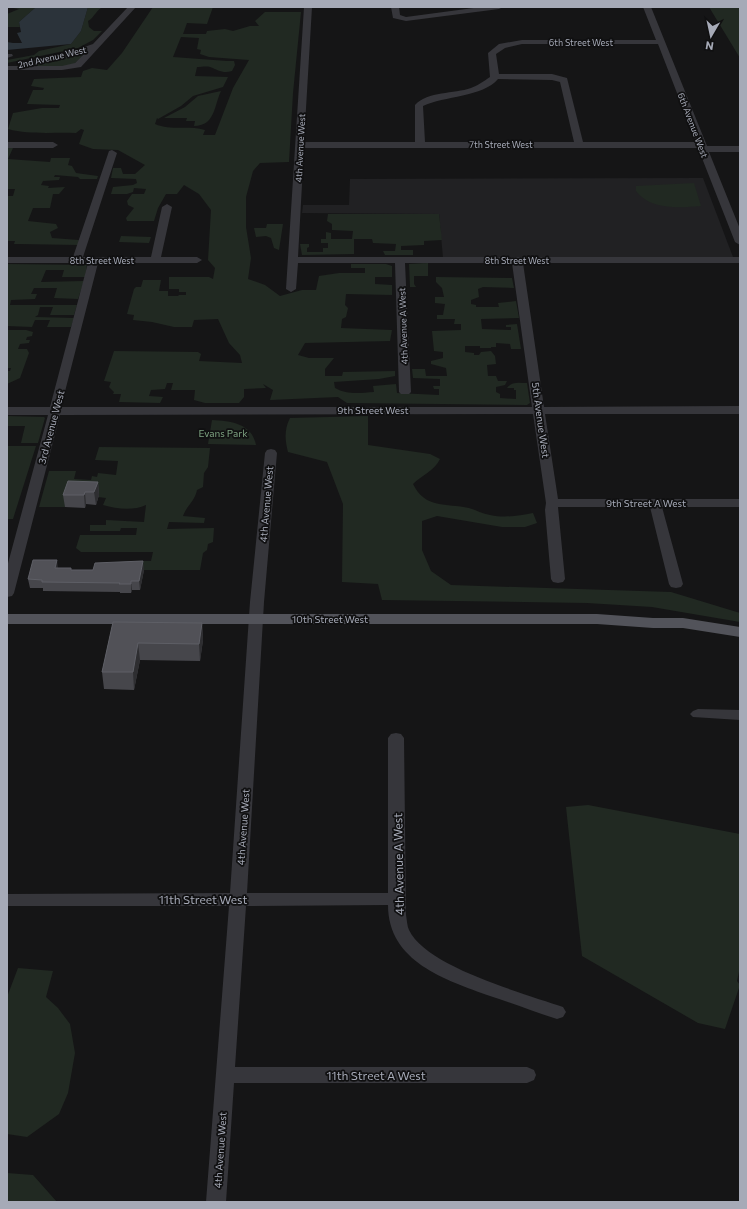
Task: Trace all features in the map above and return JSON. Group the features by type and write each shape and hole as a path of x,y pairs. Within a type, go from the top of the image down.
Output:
{"main road":[{"name":"10th Street West","path":"7,619 597,619 653,623 683,623 740,632"},
{"name":"10th Street West","path":"653,623 740,643"}],"street":[{"path":"7,68 62,68 78,65 132,7"},
{"name":"4th Avenue West","path":"291,289 294,260 308,7"},
{"path":"395,7 395,14 400,18 412,19 499,7"},
{"name":"6th Avenue West","path":"647,7 740,242"},
{"name":"6th Street West","path":"495,76 492,54 502,46 514,43 661,42"},
{"name":"2nd Avenue West","path":"7,68 66,56 96,45"},
{"path":"420,144 418,108 422,103 431,99 474,90 493,79 495,76 562,78 564,80 579,144"},
{"name":"7th Street West","path":"300,145 579,144 740,149"},
{"path":"7,145 53,145"},
{"path":"77,260 112,153"},
{"path":"156,260 166,207"},
{"name":"8th Street West","path":"7,260 197,260"},
{"name":"3rd Avenue West","path":"7,593 56,411 94,260"},
{"name":"8th Street West","path":"294,260 740,260"},
{"name":"4th Avenue A West","path":"400,260 405,392"},
{"name":"5th Avenue West","path":"517,260 540,410 552,503 551,510 558,579"},
{"name":"9th Street West","path":"7,411 740,410"},
{"name":"4th Avenue West","path":"216,1202 238,899 256,619 271,453"},
{"name":"9th Street A West","path":"552,503 740,503"},
{"path":"655,503 676,584"},
{"path":"698,714 740,715"},
{"name":"4th Avenue A West","path":"396,738 397,915 401,932 412,947 427,961 458,977 557,1012"},
{"name":"11th Street West","path":"7,900 398,899"},
{"name":"11th Street A West","path":"225,1075 527,1074"}],"shaded area":[{"path":"36,7 88,7 81,31 71,44 7,50 7,42 22,43 17,33 21,32 19,22"},
{"path":"703,178 733,257 443,258 439,214 302,213 303,205 349,205 350,179"}],"green space":[{"path":"7,7 36,7 19,22 20,27 7,27 7,14 19,9"},
{"path":"88,7 103,7 98,10 88,21 89,27 94,31 102,31 93,40 78,48 7,63 7,60 34,55 39,51 71,44 81,31"},
{"path":"153,7 213,7 207,24 187,23 183,34 206,34 207,31 225,29 233,31 250,26 259,26 255,21 265,12 301,12 293,93 289,162 260,163 253,171 246,197 246,227 251,258 248,279 265,285 280,296 302,290 316,290 319,276 339,273 365,273 365,268 351,268 351,264 386,264 392,266 392,277 375,277 375,284 392,285 392,295 346,294 345,305 348,308 346,317 342,319 341,328 392,330 390,341 305,343 298,355 309,358 334,358 325,369 325,376 342,376 343,372 395,371 395,376 379,379 334,382 335,388 344,392 374,392 373,386 396,384 397,393 439,395 439,389 434,389 433,386 440,386 440,379 413,378 412,369 425,369 426,376 447,376 446,368 431,364 431,361 443,358 443,352 434,351 432,331 461,330 461,324 454,324 455,319 437,319 437,315 443,315 445,304 435,303 435,297 444,297 442,288 436,282 436,277 512,278 514,288 483,287 478,289 479,297 471,300 471,304 476,305 476,307 499,307 498,303 516,301 519,318 481,319 482,329 511,330 511,327 506,327 506,325 517,324 521,349 511,349 510,344 496,343 496,347 491,348 465,346 465,352 479,355 481,352 491,351 495,356 496,364 487,365 488,376 496,376 498,381 507,381 505,385 496,387 496,392 500,394 500,398 516,399 516,390 514,390 514,388 507,388 513,383 527,383 530,403 527,405 347,403 338,397 270,400 273,390 263,384 266,388 244,389 244,397 239,403 205,403 194,400 195,390 171,390 173,383 167,383 165,389 151,390 149,396 163,397 160,403 119,402 121,394 113,394 114,392 109,387 111,382 104,381 114,351 198,352 201,354 199,361 242,363 240,355 229,343 218,319 194,320 192,327 174,327 152,322 133,320 134,315 127,314 134,289 136,287 141,287 143,280 161,280 159,291 168,291 168,296 178,296 186,295 186,292 179,292 179,289 169,289 169,277 209,277 213,279 215,268 208,260 211,210 199,194 184,185 177,194 166,194 158,208 154,221 127,221 126,218 134,208 128,205 127,201 132,194 144,194 146,189 134,188 133,192 127,194 111,194 113,187 133,185 137,183 136,179 111,178 113,168 121,168 123,174 135,174 145,165 118,150 93,149 79,144 84,130 81,129 76,133 33,133 8,129 13,113 42,108 59,108 60,105 27,104 33,90 43,90 44,88 31,86 34,79 81,77 83,71 92,68 107,70 122,53","holes":["181,37 199,38 197,49 201,50 200,54 209,57 249,60 233,88 215,135 203,135 205,130 167,127 155,124 157,118 158,119 181,106 193,96 223,87 228,77 195,76 197,67 209,67 223,72 232,71 235,65 234,61 173,57"]},
{"path":"709,7 740,7 740,58"},
{"path":"86,53 74,64 61,67 21,66"},
{"path":"221,91 213,114 206,123 194,126 195,121 186,121 187,118 164,118 185,107 198,96"},
{"path":"7,148 13,148 8,159 50,162 51,158 70,158 68,165 72,166 76,173 98,176 97,179 80,179 78,177 55,175 54,177 60,177 59,180 43,181 41,185 49,186 48,188 65,187 59,194 53,194 50,208 33,208 28,221 56,224 58,228 50,232 52,238 79,240 78,245 14,244 15,241 7,241 7,196 13,196 15,189 7,189"},
{"path":"694,183 701,206 674,207 657,205 649,202 636,191 636,186"},
{"path":"328,214 439,214 442,240 424,241 424,245 401,246 401,250 413,250 413,255 385,255 383,251 395,251 396,244 373,243 372,239 354,239 354,254 302,255 300,244 309,244 307,252 323,252 323,248 328,248 328,243 321,243 321,239 326,239 326,232 331,233 331,239 352,239 353,231 332,230 332,224 327,221"},
{"path":"267,224 283,224 279,250 274,248 271,238 266,236 256,237 254,228 266,228"},
{"path":"121,236 151,237 149,243 119,242"},
{"path":"428,263 428,276 414,276 414,284 416,287 410,287 409,264"},
{"path":"7,264 87,265 85,277 62,277 64,270 46,270 41,282 84,281 78,299 54,298 57,288 34,288 31,294 37,294 35,299 11,300 10,305 77,305 74,315 50,315 53,307 40,307 38,315 35,317 74,318 71,327 47,327 50,320 35,320 32,327 7,326"},
{"path":"7,330 26,330 33,332 32,336 27,337 26,340 30,340 29,343 20,344 18,349 27,349 29,353 20,378 7,384 7,371 10,371 11,368 7,368"},
{"path":"7,416 44,417 38,443 21,443 25,426 7,426"},
{"path":"368,416 368,445 430,454 440,459 431,470 413,484 424,498 437,504 469,508 495,516 511,516 533,513 537,523 525,527 502,527 437,516 422,521 422,550 431,571 451,585 671,592 740,613 740,622 652,607 587,603 382,600 378,584 342,582 343,504 327,462 288,452 286,431 290,418"},
{"name":"Evans Park","path":"212,420 226,421 245,428 254,438 256,445 208,444"},
{"path":"7,446 36,446 13,519 7,519"},
{"path":"99,447 210,448 208,467 204,473 203,487 197,490 195,497 183,516 205,518 204,523 169,522 167,529 214,528 213,542 208,544 207,550 203,553 200,570 135,570 136,561 151,561 153,552 81,552 76,548 80,535 136,535 137,528 121,528 120,531 90,531 90,525 106,525 106,520 144,522 146,505 130,509 114,508 103,505 106,498 98,497 99,495 70,494 65,507 39,507 49,471 76,471 74,479 91,480 92,476 97,477 98,473 116,475 118,461 95,460"},
{"path":"588,805 740,834 740,967 737,981 740,985 725,1029 698,1023 582,956 566,807"},
{"path":"18,968 53,971 46,997 58,1008 70,1024 75,1053 68,1093 59,1114 27,1137 7,1134 7,997"},
{"path":"7,1173 33,1175 57,1202 7,1202"}],"building":[{"path":"68,481 98,482 94,492 85,492 84,495 63,495"},
{"path":"33,560 57,560 55,568 71,568 71,570 93,570 95,563 143,561 139,581 131,581 131,584 119,584 120,583 42,582 42,580 28,579"},
{"path":"113,622 202,623 199,644 138,643 133,672 102,672"}]}
